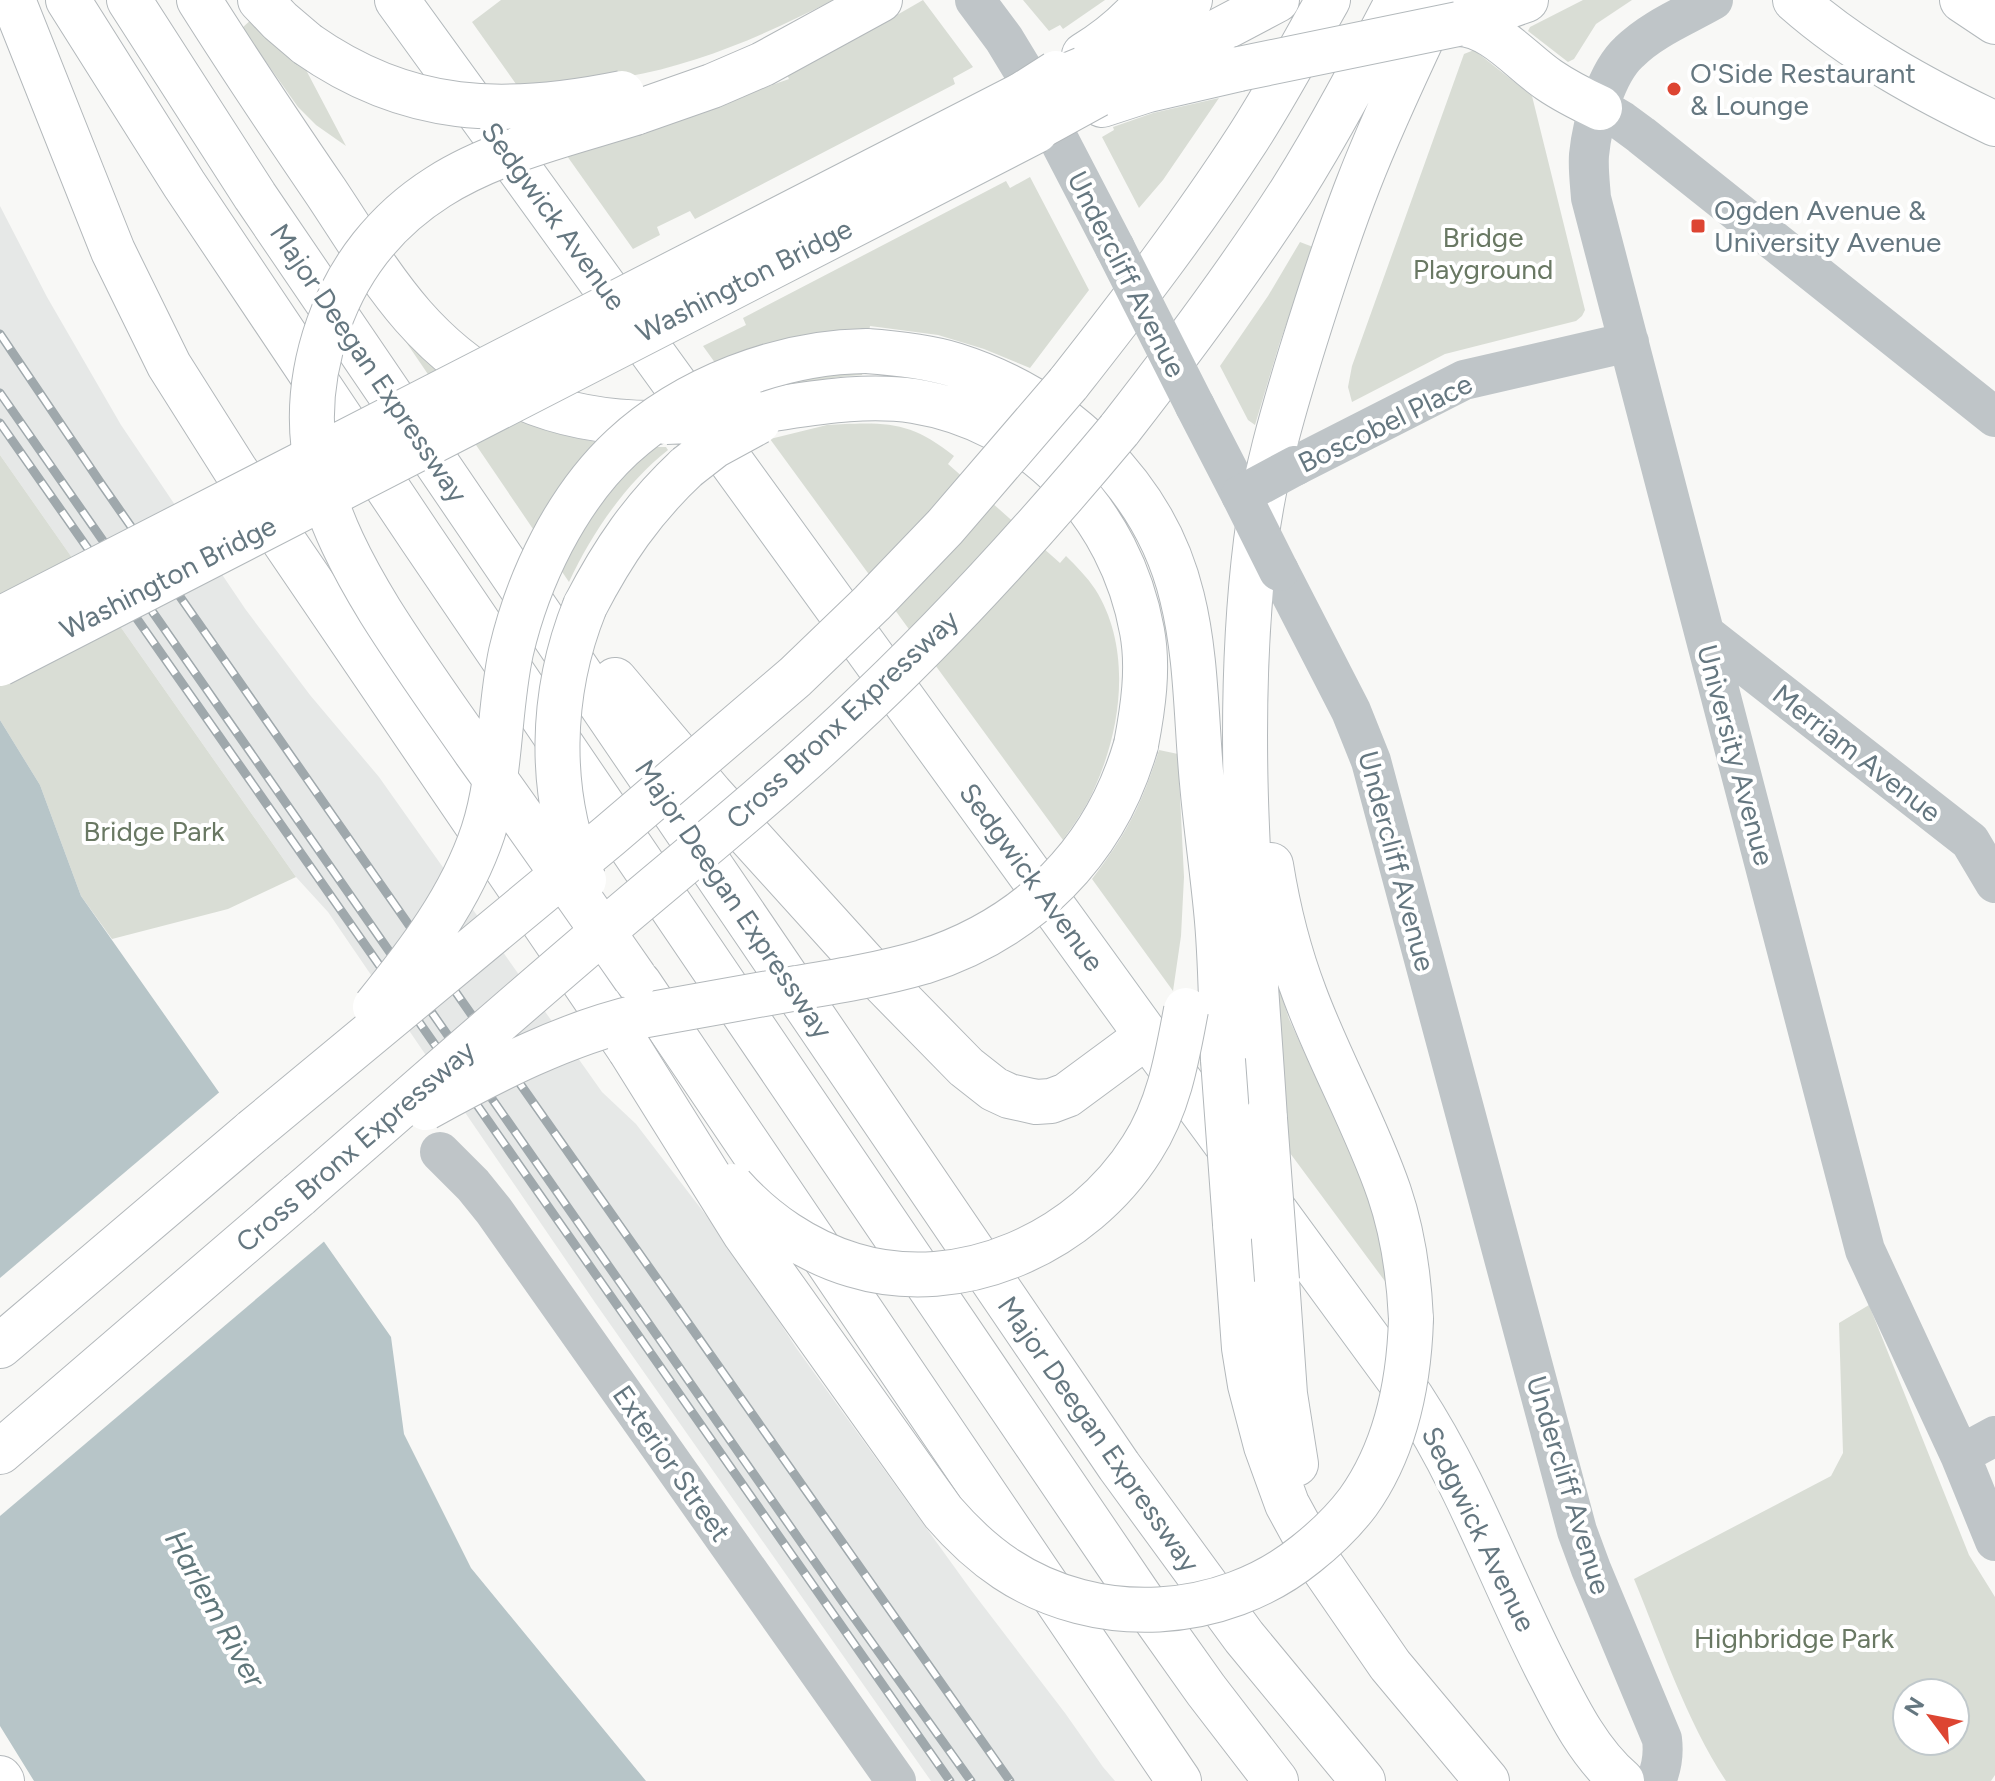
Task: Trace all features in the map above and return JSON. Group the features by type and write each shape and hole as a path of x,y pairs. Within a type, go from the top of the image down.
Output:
{"main road":[{"path":"13,0 113,251 169,365 236,471 662,1098 744,1199 776,1226 816,1250 852,1265 905,1274 941,1273 1013,1256 1064,1229 1093,1206 1119,1179 1141,1149 1160,1115 1173,1077 1186,1010 1197,918 1202,784"},
{"name":"Major Deegan Expressway","path":"68,0 184,184 421,538 1140,1597 1276,1781"},
{"name":"Major Deegan Expressway","path":"129,0 255,196 1119,1466 1244,1637 1363,1781"},
{"path":"199,0 387,282 413,315 447,349 493,384 539,406 580,416 654,423 755,417 814,403 857,398 894,399 953,410 1019,442 1075,489 1108,537 1126,575 1143,631 1145,671 1142,709 1136,745 1116,799 1084,852 1052,887 994,930 948,952 898,968 641,1016 576,1035 500,1068 414,1115 369,1142 299,1195"},
{"path":"260,0 307,44 338,64 371,81 408,94 477,107 522,107 599,98 632,103"},
{"name":"Sedgwick Avenue","path":"397,0 1430,1425 1468,1496 1561,1696 1596,1753 1622,1781"},
{"path":"1080,64 1148,0"},
{"path":"1080,64 1109,57 1162,23 1190,0"},
{"path":"1002,147 1277,0"},
{"path":"0,1346 609,836 795,677 872,603 981,487 1068,384 1147,282 1221,179 1277,91 1328,0"},
{"name":"Cross Bronx Expressway","path":"0,1452 779,782 848,720 962,608 1119,430 1217,299 1291,191 1347,97 1398,0"},
{"name":"Washington Bridge","path":"0,664 1002,147 1072,116 1148,90 1239,69 1449,12 1495,13 1526,0"},
{"path":"1795,0 1872,58 1995,124"},
{"path":"1962,0 1995,22"},
{"path":"870,5 763,64 712,86 632,103 477,166 438,187 395,221 358,263 331,317 318,359 311,417 313,446 324,498 339,538 364,584 424,677 635,978 1179,1781"},
{"path":"1364,1628 1333,1567 1302,1486 1285,1394 1246,800 1246,668 1256,540 1283,412 1347,213 1373,146 1449,12 1471,26 1488,32 1555,85 1600,108"},
{"name":"Washington Bridge","path":"0,619 1080,64"},
{"path":"253,1131 307,1082 363,1022 418,952 468,871 489,812 506,682 525,604 552,543 572,509 623,446 687,401 729,380 799,358 846,351 930,358 1002,384 1050,411 1096,448 1139,499 1175,570 1191,649 1217,922 1223,1060 1247,1365 1258,1417 1287,1504 1317,1559 1390,1665 1487,1781"},
{"path":"635,978 592,898 566,829 559,787 557,746 564,674 585,606 640,516 663,489 701,455 755,417"},
{"path":"488,536 711,794 854,952 980,1078 1009,1096 1036,1102 1051,1101 1081,1086 1147,1036"},
{"path":"630,1050 752,1245 943,1512 974,1544 1007,1569 1043,1588 1081,1602 1120,1609 1190,1607 1244,1591 1278,1574 1300,1559 1345,1518 1375,1475 1401,1403 1411,1319 1404,1250 1390,1193 1306,999 1290,949 1273,878 1254,763 1246,668"}],"street":[{"name":"Undercliff Avenue","path":"975,0 1021,67 1351,711 1371,761 1577,1531 1662,1739 1664,1752 1656,1781"},
{"name":"University Avenue","path":"1713,0 1646,39 1627,53 1615,70 1600,108 1589,154 1591,198 1865,1250 1960,1455 1995,1541"},
{"path":"1600,108 1641,135 1995,417"},
{"name":"Boscobel Place","path":"1241,495 1464,380 1629,342"},
{"name":"Merriam Avenue","path":"1705,634 1982,834 1995,883"},
{"name":"Exterior Street","path":"440,1152 494,1211 896,1781"},
{"path":"1960,1455 1995,1436"}],"shaded area":[{"path":"0,206 47,297 121,425 246,610 310,695 379,777 602,1092 636,1124 728,1244 797,1349 971,1590 1115,1781 931,1781 596,1304 328,912 296,877 0,455"}],"green space":[{"path":"501,0 833,0 783,25 706,56 625,77 641,131 789,79 786,72 857,38 923,0 973,67 953,78 955,84 695,219 690,211 657,227 660,235 633,249 472,22"},
{"path":"1023,0 1105,0 1063,29 1060,25 1049,31"},
{"path":"1583,0 1632,0 1596,24 1574,59 1568,62 1528,31 1530,27"},
{"path":"253,18 305,68 346,146 316,125 298,107 242,28"},
{"name":"Bridge Playground","path":"1474,50 1532,96 1585,310 1576,321 1445,354 1352,402 1348,387 1352,366 1464,54"},
{"path":"1219,98 1163,180 1139,208 1102,137 1114,130 1113,127 1153,113"},
{"path":"1030,177 1089,290 1030,368 938,335 870,326 862,375 831,378 741,399 703,346 746,325 743,318 1006,181 1010,188"},
{"path":"1300,242 1313,247 1255,425 1248,420 1220,366"},
{"path":"385,311 540,427 621,447 666,447 668,450 652,463 611,510 569,582"},
{"path":"877,424 915,432 954,456 948,464 1060,563 1066,556 1095,589 1107,612 1118,661 1117,713 1112,739 1085,808 1063,840 770,439 827,425"},
{"name":"Bridge Park","path":"0,455 296,877 228,909 112,939 81,896 40,785 0,720"},
{"path":"1159,750 1178,754 1184,877 1181,936 1173,991 1092,879 1132,818"},
{"path":"1277,982 1289,1019 1369,1193 1383,1249 1387,1284 1287,1149"},
{"name":"Highbridge Park","path":"1869,1305 1969,1555 1995,1597 1995,1775 1991,1781 1726,1781 1687,1708 1634,1579 1831,1476 1843,1453 1839,1323"}],"water":[{"name":"Harlem River","path":"0,720 40,785 81,896 391,1337 404,1434 471,1568 646,1781 34,1781 0,1726"}],"pier":[{"path":"222,1090 327,1239 0,1516 0,1278"}],"railway":[{"path":"0,334 464,1004 1010,1781"},
{"path":"0,393 840,1598 971,1781"},
{"path":"0,423 950,1781"}],"place":[{"name":"O'Side Restaurant & Lounge","path":"1674,89"},
{"name":"Ogden Avenue & University Avenue","path":"1698,226"}]}
